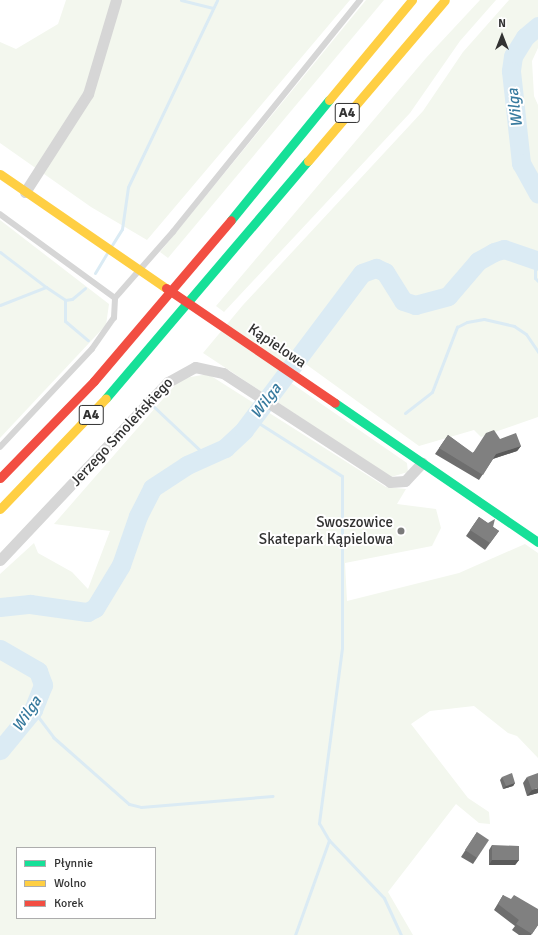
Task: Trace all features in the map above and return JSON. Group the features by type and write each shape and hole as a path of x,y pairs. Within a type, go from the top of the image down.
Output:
{"main road":[{"name":"A4","path":"0,478 94,381 170,293 412,0"},
{"name":"A4","path":"0,509 101,404 446,0"},
{"name":"Kąpielowa","path":"0,174 538,542"}],"street":[{"path":"25,192 88,94 116,0"},
{"name":"Jerzego Smoleńskiego","path":"0,560 177,374 195,366 213,368 390,482 405,481 422,463"}],"lane":[{"path":"0,447 92,349 114,318 115,298 173,232 360,0"},
{"path":"0,214 115,298"}],"shaded area":[{"path":"66,0 350,0 147,240 91,207 0,143 0,42 16,49 58,24"},
{"path":"366,0 384,0 168,258 160,252"},
{"path":"480,0 496,0 460,41 410,113 224,312 216,306 426,58"},
{"path":"509,0 538,0 538,48 532,61 534,96 538,105 538,417 481,437 474,430 419,446 296,357 281,376 407,463 408,472 391,477 203,353 243,305 423,111 463,52"},
{"path":"0,220 109,304 106,325 0,438"},
{"path":"208,374 386,487 406,489 397,504 436,509 441,528 432,546 345,563 347,601 459,573 525,544 538,553 538,758 517,736 508,733 474,706 430,711 411,724 468,798 489,812 490,824 479,823 456,804 388,892 413,935 0,935 0,574 34,543 38,553 72,572 88,589 110,531 54,524 176,384 185,378"}],"building":[{"path":"494,430 500,439 516,433 521,446 496,454 483,475 439,448 448,435 473,453 486,433"},
{"path":"479,517 488,523 495,519 493,527 499,531 490,543 470,530"},
{"path":"512,773 515,783 506,786 502,777"},
{"path":"538,773 538,788 532,790 527,777"},
{"path":"477,832 489,840 477,858 465,850"},
{"path":"492,845 519,846 519,860 492,860"},
{"path":"503,895 511,899 514,895 538,909 538,925 532,934 516,924 519,920 498,904"}],"waterway":[{"path":"181,0 213,8"},
{"path":"112,245 122,229 128,187 217,0"},
{"name":"Wilga","path":"538,26 525,37 513,56 511,71 521,163 538,194"},
{"name":"Wilga","path":"0,607 30,604 87,612 95,608 121,565 138,516 152,488 187,465 225,448 244,430 362,273 376,268 385,272 403,301 415,305 448,296 478,261 494,252 504,249 538,261"},
{"path":"0,252 46,287"},
{"path":"95,273 107,253"},
{"path":"535,261 535,278 538,281"},
{"path":"0,305 46,287 65,300 72,299 85,288"},
{"path":"65,300 65,321 88,340"},
{"path":"405,413 432,392 457,327 467,322 484,319 514,326 526,334 538,352"},
{"path":"151,404 207,457"},
{"path":"254,420 342,476 342,648 319,823 329,840 384,898 401,935"},
{"name":"Wilga","path":"0,649 38,671 43,685 33,710 0,750"},
{"path":"33,710 53,737 129,804 141,807 273,796"},
{"path":"295,935 329,840"}],"traffic: fast":[{"path":"231,220 329,100"},
{"path":"106,398 308,161"},
{"path":"335,403 538,542"}],"traffic: slow":[{"path":"329,100 412,0"},
{"path":"308,161 445,0"},
{"path":"0,174 166,288"},
{"path":"0,509 106,398"}],"traffic: jam":[{"path":"0,478 94,381 231,220"},
{"path":"166,288 335,403"}],"place":[{"name":"Swoszowice Skatepark Kąpielowa","path":"401,531"}]}
